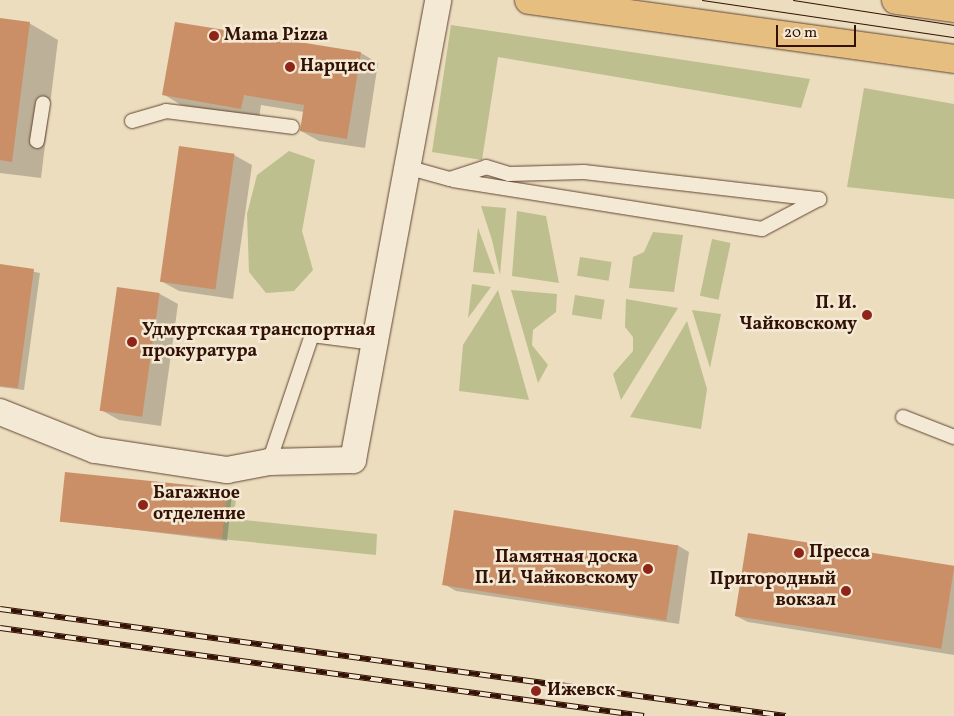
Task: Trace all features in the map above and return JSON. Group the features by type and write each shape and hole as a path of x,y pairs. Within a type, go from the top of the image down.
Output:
{"main road":[{"path":"529,0 954,59"},
{"path":"896,0 954,8"}],"street":[{"path":"0,412 95,450 227,470 269,462 353,460 373,343 410,168 438,0"}],"lane":[{"path":"37,141 43,103"},
{"path":"132,121 166,111 292,127"},
{"path":"410,168 450,179 762,230 819,199 584,172 509,174 486,168 450,179"},
{"path":"269,462 312,335 373,343"},
{"path":"902,417 954,437"}],"green space":[{"path":"451,25 810,79 801,108 498,57 482,160 432,152"},
{"path":"864,88 954,104 954,199 847,187"},
{"path":"289,151 315,160 302,231 313,270 294,291 266,293 249,272 247,214 257,175"},
{"path":"481,206 506,208 500,275 492,240"},
{"path":"517,211 546,216 559,283 512,276"},
{"path":"478,228 495,274 473,272"},
{"path":"653,232 683,235 674,292 629,288 633,257 644,252"},
{"path":"712,239 731,243 719,300 700,296"},
{"path":"580,257 612,262 609,281 577,276"},
{"path":"472,284 491,287 468,318"},
{"path":"498,290 529,400 459,391 463,345"},
{"path":"511,290 557,294 556,312 533,330 532,345 548,365 538,383"},
{"path":"575,295 605,300 602,319 572,315"},
{"path":"626,299 678,308 621,400 613,374 633,351 633,337 625,327"},
{"path":"692,310 721,314 710,368"},
{"path":"687,321 707,389 701,429 630,417"},
{"path":"227,489 237,489 234,519 377,534 376,555 221,539"}],"building":[{"path":"0,18 30,22 12,162 0,160"},
{"path":"175,22 361,52 347,139 300,131 304,105 244,95 241,109 162,95"},
{"path":"179,146 234,154 215,289 160,282"},
{"path":"0,264 34,269 18,388 0,386"},
{"name":"Удмуртская транспортная прокуратура","path":"117,287 160,293 142,417 100,411"},
{"name":"Багажное отделение","path":"65,472 227,489 222,539 60,522"},
{"path":"454,510 678,546 666,621 442,585"},
{"name":"Пригородный вокзал","path":"748,533 954,566 941,649 735,616"}],"tram line":[{"path":"702,0 954,37"},
{"path":"793,0 954,25"}],"railway":[{"path":"0,609 786,716"},
{"path":"0,628 644,716"}],"place":[{"name":"Mama Pizza","path":"214,36"},
{"name":"Нарцисс","path":"290,67"},
{"name":"П. И. Чайковскому","path":"867,315"},
{"name":"Удмуртская транспортная прокуратура","path":"132,342"},
{"name":"Багажное отделение","path":"143,505"},
{"name":"Пресса","path":"799,553"},
{"name":"Памятная доска П. И. Чайковскому","path":"648,569"},
{"name":"Пригородный вокзал","path":"846,591"},
{"name":"Ижевск","path":"536,691"}]}
